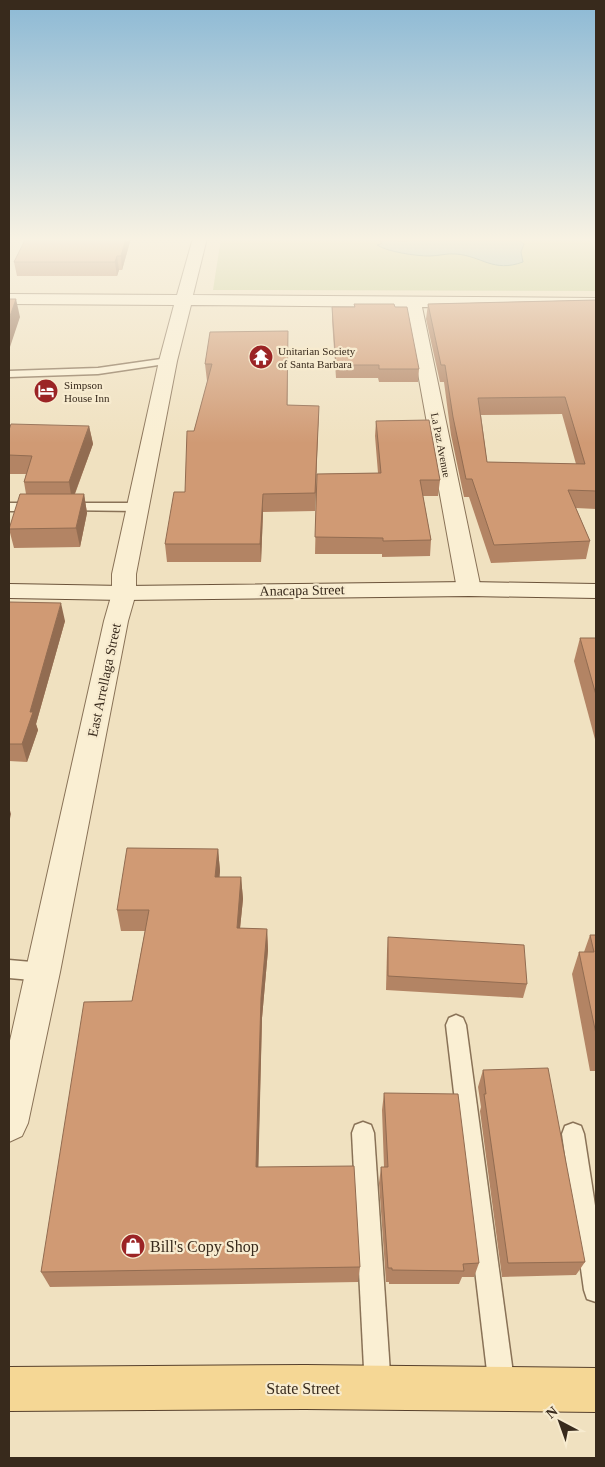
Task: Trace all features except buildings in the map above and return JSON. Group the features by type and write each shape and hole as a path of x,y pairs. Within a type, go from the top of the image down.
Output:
{"main road":[{"name":"State Street","path":"9,1389 378,1388 596,1390"}],"street":[{"name":"East Arrellaga Street","path":"9,1123 43,972 114,630 124,593 124,574 168,361 183,306"},
{"name":"La Paz Avenue","path":"414,306 469,588"},
{"name":"Anacapa Street","path":"9,591 124,593 469,588 596,591"}],"lane":[{"path":"9,374 98,371 168,361"},
{"path":"9,507 138,508"},
{"path":"9,969 43,972"},
{"path":"456,1025 502,1389"},
{"path":"363,1133 378,1388"},
{"path":"574,1134 596,1290"}],"place":[{"name":"Unitarian Society of Santa Barbara","path":"261,357"},
{"name":"Simpson House Inn","path":"46,391"},
{"name":"Bill's Copy Shop","path":"133,1246"}]}
